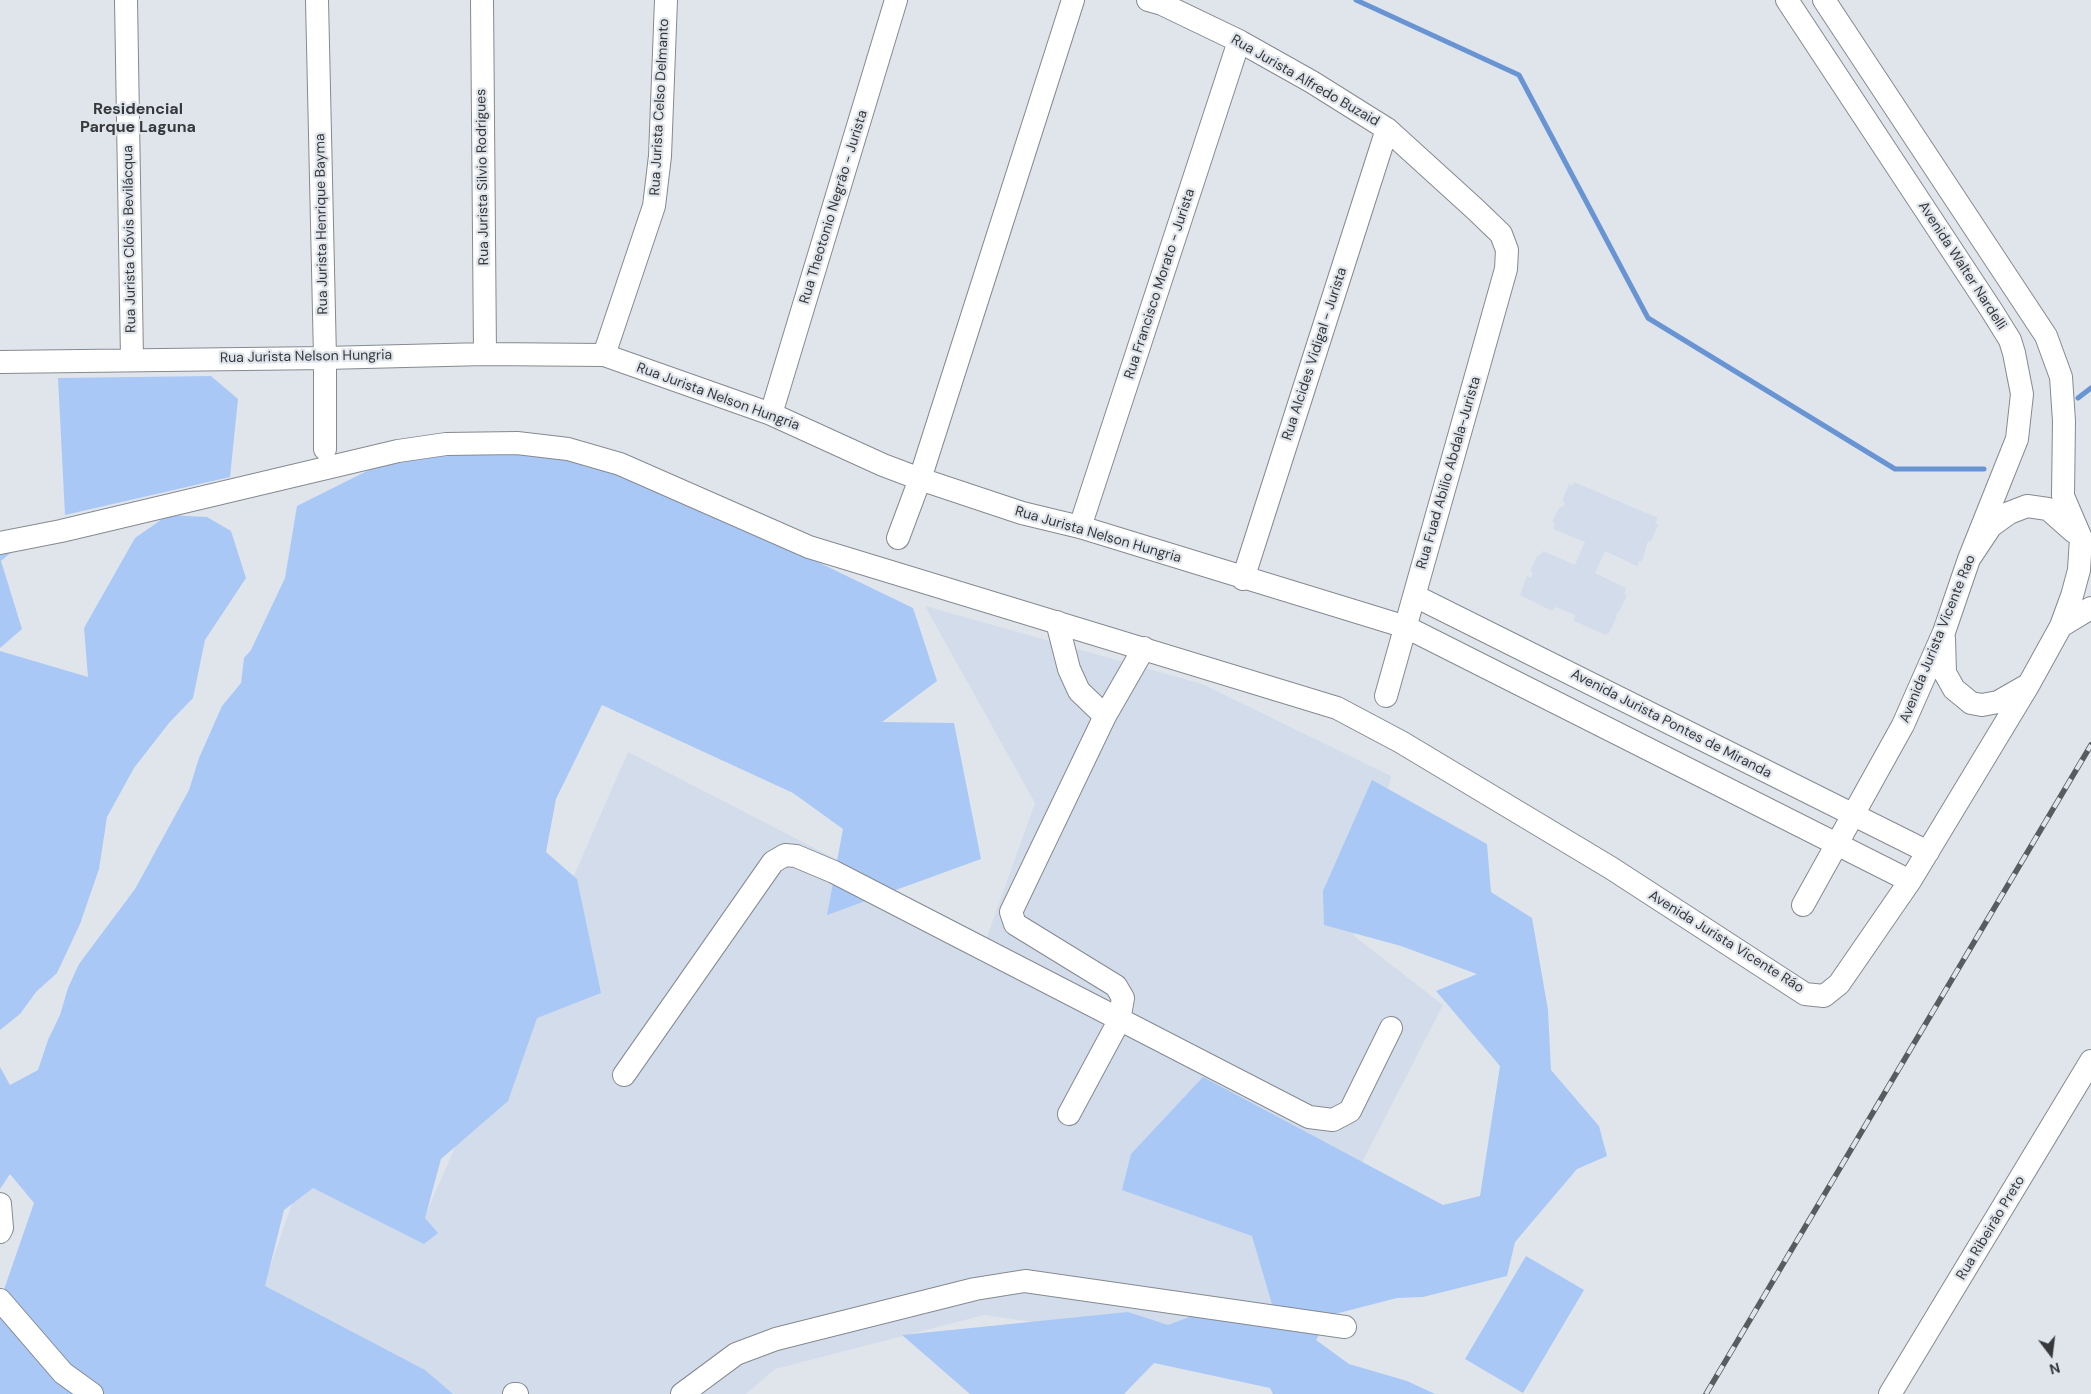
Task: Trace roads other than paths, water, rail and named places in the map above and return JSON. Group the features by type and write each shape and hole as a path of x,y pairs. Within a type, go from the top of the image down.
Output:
{"street":[{"name":"Rua Jurista Clóvis Bevilácqua","path":"126,0 132,359"},
{"name":"Rua Jurista Henrique Bayma","path":"317,0 326,358 325,449"},
{"name":"Rua Jurista Silvio Rodrigues","path":"482,0 485,354"},
{"name":"Rua Jurista Celso Delmanto","path":"604,355 654,206 660,156 666,0"},
{"name":"Rua Theotonio Negrão - Jurista","path":"771,414 896,0"},
{"path":"898,538 920,479 1073,0"},
{"name":"Rua Jurista Alfredo Buzaid","path":"1148,0 1162,4 1239,41 1312,82 1387,129 1501,234 1507,250"},
{"name":"Avenida Walter Nardelli","path":"1787,0 2010,340 2022,394 2017,439 1968,559"},
{"path":"1406,626 1837,846 1910,881 2029,684 2061,626 2086,543 2063,496 2064,421 2061,377 2046,336 1824,0"},
{"name":"Rua Francisco Morato - Jurista","path":"1080,527 1239,41"},
{"name":"Rua Alcides Vidigal - Jurista","path":"1244,579 1387,129"},
{"name":"Rua Fuad Abilio Abdala-Jurista","path":"1386,696 1506,269 1507,250"},
{"name":"Rua Jurista Nelson Hungria","path":"0,362 485,354 604,355 771,414 883,465 920,479 1022,513 1080,527 1244,579 1406,626"},
{"name":"Avenida Jurista Vicente Ráo","path":"0,544 398,452 446,444 517,443 568,449 620,464 809,547 1337,708 1401,742 1611,868 1805,994 1824,996 1839,984 1910,881"},
{"name":"Avenida Jurista Vicente Rao","path":"1803,905 1903,725 1944,632 1968,559 1991,526 2010,512 2027,506 2048,509 2086,543"},
{"name":"Avenida Jurista Pontes de Miranda","path":"1415,596 1928,852"},
{"path":"2061,626 2091,608"},
{"path":"1057,622 1069,669 1079,691 1105,716"},
{"path":"1944,632 1945,673 1954,690 1971,703 1982,705 1998,702 2029,684"},
{"path":"1069,1114 1119,1021 1123,998 1116,986 1016,924 1011,912 1105,716 1144,648"},
{"path":"624,1074 773,862 785,855 796,856 834,872 1119,1021 1309,1117 1333,1120 1350,1111 1391,1028"},
{"name":"Rua Ribeirão Preto","path":"1890,1394 2091,1061"},
{"path":"0,1204 2,1228 0,1232"},
{"path":"682,1394 736,1354 776,1339 975,1289 1025,1281 1345,1327"},
{"path":"0,1300 63,1373 92,1394"}],"waterway":[{"path":"1356,0 1519,75 1648,318 1895,469 1984,469"},
{"path":"2078,398 2091,388"}],"railway":[{"path":"1706,1394 2091,745"}],"district":[{"name":"Residencial Parque Laguna","path":"138,119"}]}
